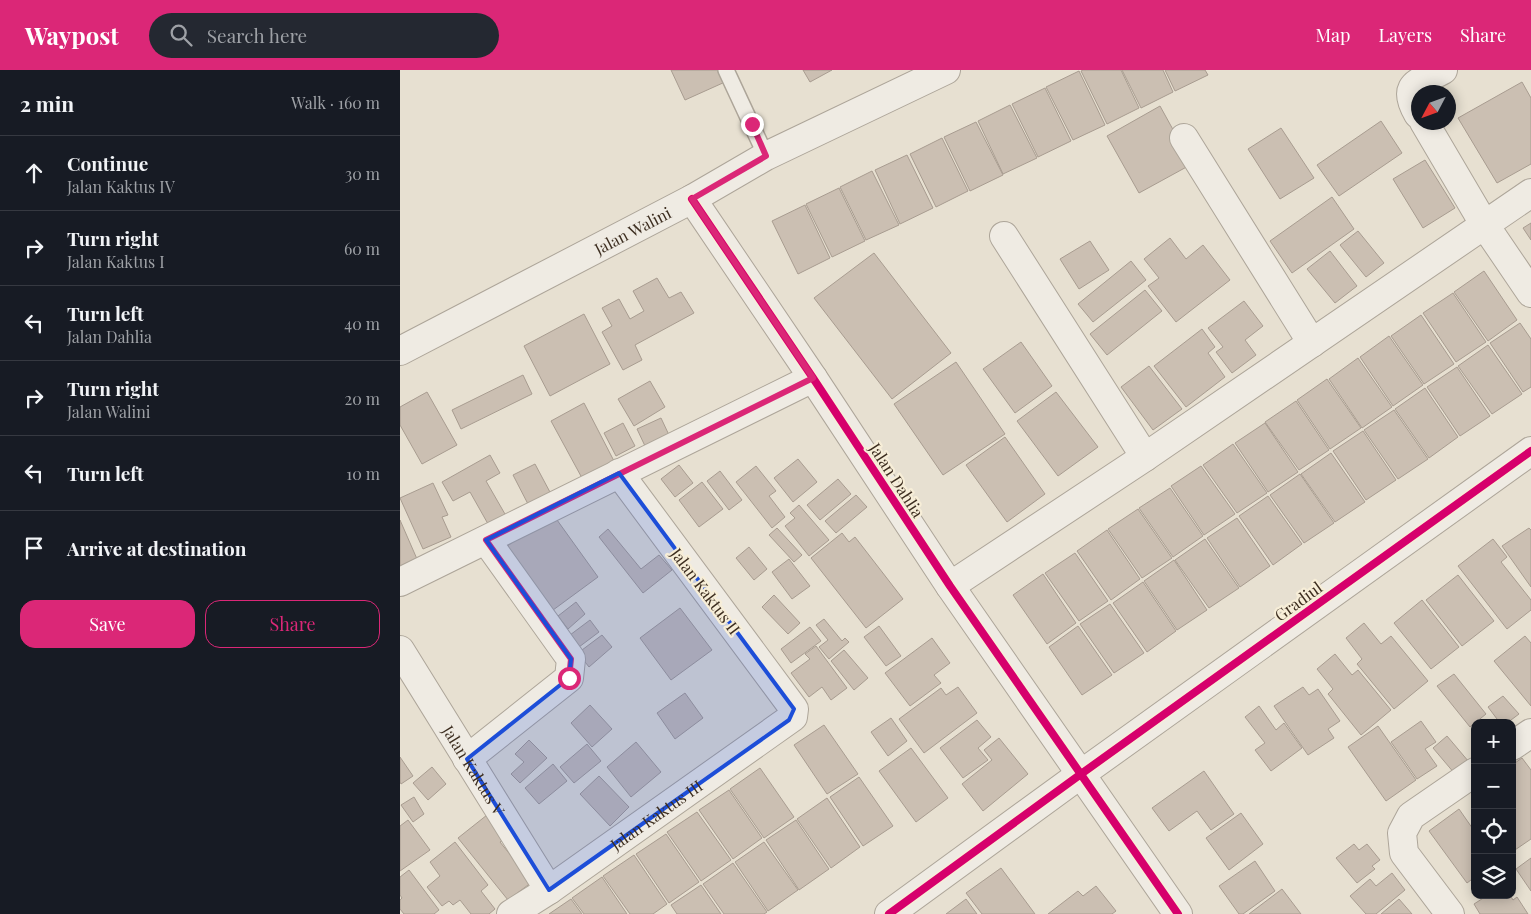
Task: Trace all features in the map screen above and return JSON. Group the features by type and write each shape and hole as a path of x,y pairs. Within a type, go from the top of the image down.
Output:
{"street":[{"name":"Jalan Walini","path":"400,351 692,199 766,156 917,77 946,70"},
{"path":"1414,85 1443,70"},
{"path":"1429,130 1484,224 1531,293"},
{"path":"1184,138 1312,343"},
{"path":"950,586 1145,457 1531,193"},
{"name":"Jalan Dahlia","path":"692,199 950,586 1178,914"},
{"path":"1004,236 1145,457"},
{"path":"400,582 813,378"},
{"name":"Gradiul","path":"893,913 1081,774 1531,451"},
{"name":"Jalan Kaktus II","path":"619,473 794,709"},
{"path":"468,759 569,678 571,659 486,540"},
{"name":"Jalan Kaktus V","path":"400,650 549,890"},
{"name":"Jalan Kaktus III","path":"511,914 549,890 789,720 793,717 794,709"},
{"path":"1516,743 1531,733"},
{"path":"1450,914 1404,853 1402,833 1411,816 1471,775"}],"lane":[{"path":"726,70 766,156"}],"highlighted area":[{"path":"619,473 794,709 789,720 549,890 467,759 569,678 571,659 486,540"}],"building":[{"path":"671,70 720,70 725,82 685,100"},
{"path":"803,70 832,70 810,82"},
{"path":"1121,70 1139,108 1107,124 1081,71"},
{"path":"1122,70 1163,70 1173,92 1141,108"},
{"path":"1165,70 1205,70 1208,75 1175,91"},
{"path":"1079,71 1105,125 1073,140 1046,87"},
{"path":"1522,82 1531,98 1531,164 1497,183 1458,118"},
{"path":"1045,88 1071,141 1038,157 1012,104"},
{"path":"1010,105 1037,158 1003,174 978,121"},
{"path":"1160,106 1192,164 1139,193 1107,136"},
{"path":"1381,121 1402,153 1339,196 1317,165"},
{"path":"976,122 1003,175 970,191 944,137"},
{"path":"1281,128 1314,178 1280,199 1248,149"},
{"path":"942,138 968,191 936,207 910,154"},
{"path":"907,155 933,208 900,224 875,170"},
{"path":"1425,160 1455,208 1423,228 1393,179"},
{"path":"872,171 899,225 866,240 840,187"},
{"path":"839,188 865,241 832,257 806,204"},
{"path":"1332,197 1354,229 1292,273 1270,241"},
{"path":"805,205 830,258 798,274 772,221"},
{"path":"1531,223 1531,240 1523,228"},
{"path":"1358,231 1384,263 1366,277 1340,245"},
{"path":"1170,238 1186,259 1203,245 1230,280 1176,322 1148,286 1159,278 1144,259"},
{"path":"1090,241 1109,270 1079,289 1060,259"},
{"path":"1330,251 1357,286 1335,303 1307,269"},
{"path":"874,253 951,353 892,399 814,298"},
{"path":"1131,261 1146,280 1093,322 1078,304"},
{"path":"1484,271 1517,320 1488,341 1454,292"},
{"path":"657,278 669,298 681,292 694,313 635,345 642,360 623,370 602,332 612,326 602,308 619,299 630,319 644,311 633,291"},
{"path":"1145,290 1162,311 1107,355 1090,334"},
{"path":"1453,293 1486,342 1456,362 1423,313"},
{"path":"1244,301 1263,326 1245,340 1256,355 1232,373 1216,352 1223,347 1208,328"},
{"path":"584,314 610,364 550,396 524,346"},
{"path":"1421,315 1454,364 1424,384 1391,336"},
{"path":"1520,323 1531,339 1531,387 1523,392 1490,343"},
{"path":"1202,329 1215,347 1208,353 1225,377 1186,407 1154,366"},
{"path":"1389,336 1423,385 1393,406 1360,357"},
{"path":"1021,342 1052,386 1015,413 983,369"},
{"path":"1488,345 1522,394 1492,414 1458,366"},
{"path":"1358,358 1392,407 1362,428 1329,379"},
{"path":"956,362 1005,434 943,475 894,404"},
{"path":"1149,366 1182,409 1153,430 1121,387"},
{"path":"1457,367 1490,416 1460,436 1427,387"},
{"path":"523,375 532,394 461,429 452,410"},
{"path":"1327,379 1361,428 1330,449 1297,400"},
{"path":"650,381 665,407 634,426 618,399"},
{"path":"1425,388 1458,437 1429,458 1395,409"},
{"path":"427,392 457,445 422,464 400,425 400,407"},
{"path":"1056,392 1098,447 1058,476 1017,421"},
{"path":"1296,401 1329,450 1299,470 1265,422"},
{"path":"584,403 614,461 582,478 551,421"},
{"path":"1394,410 1428,459 1398,479 1364,430"},
{"path":"661,418 669,435 645,446 637,429"},
{"path":"623,423 635,446 616,456 604,433"},
{"path":"1265,423 1298,472 1268,492 1235,443"},
{"path":"1363,431 1396,480 1366,500 1333,451"},
{"path":"1005,437 1045,494 1007,522 966,465"},
{"path":"1233,444 1267,493 1237,513 1203,465"},
{"path":"1331,453 1365,502 1335,522 1301,474"},
{"path":"490,455 500,473 486,481 509,521 492,531 470,492 453,501 442,482"},
{"path":"798,459 817,482 793,502 774,478"},
{"path":"535,464 551,494 529,506 513,475"},
{"path":"679,465 693,483 675,497 661,479"},
{"path":"756,466 776,491 769,496 785,517 772,528 736,482"},
{"path":"1201,466 1235,514 1204,535 1171,486"},
{"path":"720,471 742,500 729,510 707,481"},
{"path":"1300,474 1334,523 1304,543 1270,495"},
{"path":"838,479 851,494 820,520 807,505"},
{"path":"702,482 723,509 699,527 679,500"},
{"path":"433,483 448,515 442,517 451,537 423,549 400,498"},
{"path":"1170,488 1203,536 1173,557 1139,508"},
{"path":"856,495 867,507 836,533 825,521"},
{"path":"1268,496 1302,544 1273,565 1239,516"},
{"path":"799,505 829,540 809,556 785,526 795,518 790,513"},
{"path":"1138,509 1172,558 1142,578 1108,529"},
{"path":"552,513 598,577 549,613 502,550"},
{"path":"1237,518 1270,566 1240,587 1207,538"},
{"path":"400,520 417,559 400,566"},
{"path":"777,528 802,555 794,562 769,535"},
{"path":"1529,528 1531,530 1531,587 1502,546"},
{"path":"608,529 641,569 659,555 672,570 643,593 599,537"},
{"path":"1107,530 1140,579 1111,600 1077,551"},
{"path":"842,533 849,542 855,537 903,599 866,628 811,558"},
{"path":"1205,539 1239,588 1209,608 1175,560"},
{"path":"1493,539 1507,557 1501,562 1531,600 1531,610 1507,629 1458,566"},
{"path":"749,547 767,569 754,580 736,558"},
{"path":"1075,553 1108,601 1079,621 1045,573"},
{"path":"789,559 810,586 792,599 772,572"},
{"path":"1174,560 1207,610 1177,630 1144,581"},
{"path":"1043,574 1076,623 1047,644 1013,595"},
{"path":"1458,575 1494,621 1462,646 1426,600"},
{"path":"1143,582 1176,631 1147,652 1113,603"},
{"path":"774,595 800,623 788,634 762,607"},
{"path":"1422,600 1459,647 1431,669 1394,623"},
{"path":"576,602 585,614 568,629 558,616"},
{"path":"1110,604 1144,653 1114,673 1080,624"},
{"path":"680,608 712,650 671,680 640,638"},
{"path":"824,619 842,641 845,638 849,642 829,659 819,647 828,640 816,625"},
{"path":"590,620 599,632 579,647 570,635"},
{"path":"1364,623 1381,644 1391,636 1428,681 1394,709 1357,664 1362,659 1346,638"},
{"path":"879,626 901,656 886,666 864,637"},
{"path":"1078,626 1112,675 1082,695 1049,647"},
{"path":"810,627 821,641 791,663 781,649"},
{"path":"602,635 612,647 589,667 578,653"},
{"path":"1525,636 1531,643 1531,706 1494,661"},
{"path":"932,638 950,663 934,675 941,683 910,706 885,673"},
{"path":"816,646 847,688 831,700 822,687 809,697 791,673 810,659 805,654"},
{"path":"844,650 868,678 854,690 831,661"},
{"path":"1335,654 1352,675 1358,670 1391,710 1361,735 1328,694 1333,689 1317,669"},
{"path":"1454,674 1486,714 1480,719 1471,719 1470,727 1437,686"},
{"path":"958,687 977,713 924,753 899,719 941,688 946,695"},
{"path":"1303,687 1309,695 1318,689 1340,721 1328,729 1334,738 1308,755 1274,706"},
{"path":"685,693 703,718 675,739 657,713"},
{"path":"1503,696 1519,714 1512,719 1497,719 1488,707"},
{"path":"590,705 612,729 592,747 571,723"},
{"path":"1259,706 1276,730 1284,723 1302,748 1271,771 1255,750 1265,743 1245,717"},
{"path":"891,718 907,741 888,756 871,732"},
{"path":"977,720 991,737 978,748 988,760 963,778 940,748"},
{"path":"1421,721 1436,742 1425,749 1437,766 1417,779 1391,742"},
{"path":"824,725 858,774 827,794 794,745"},
{"path":"1378,726 1416,780 1386,801 1348,747"},
{"path":"1447,736 1469,762 1455,774 1433,748"},
{"path":"999,738 1028,774 983,811 962,784 992,760 984,750"},
{"path":"529,740 547,758 520,783 511,774 524,762 515,754"},
{"path":"636,742 661,772 631,797 607,767"},
{"path":"587,744 601,761 574,783 560,767"},
{"path":"911,748 948,798 916,822 879,771"},
{"path":"400,757 413,776 401,784 400,782"},
{"path":"1522,758 1531,770 1531,839 1516,849 1516,764"},
{"path":"553,764 567,781 539,804 525,788"},
{"path":"432,767 446,784 428,800 413,783"},
{"path":"760,768 794,817 764,838 730,789"},
{"path":"1204,771 1234,814 1211,830 1197,811 1169,831 1152,808"},
{"path":"599,776 629,807 610,826 580,794"},
{"path":"859,777 893,826 863,846 830,797"},
{"path":"729,790 762,838 733,859 699,810"},
{"path":"414,797 424,814 413,822 401,805"},
{"path":"827,798 860,847 831,868 797,819"},
{"path":"1459,809 1471,826 1471,880 1467,883 1429,831"},
{"path":"697,812 731,860 701,881 667,832"},
{"path":"1241,813 1263,844 1229,870 1206,838"},
{"path":"487,815 506,838 500,842 532,882 508,900 458,838"},
{"path":"408,820 430,850 400,871 400,826"},
{"path":"796,820 829,869 799,890 766,840"},
{"path":"666,834 699,882 669,903 636,854"},
{"path":"455,842 488,885 481,891 495,909 489,914 471,914 460,900 453,905 449,901 442,906 427,887 440,876 430,862"},
{"path":"764,842 798,890 768,911 735,862"},
{"path":"1354,844 1359,850 1367,844 1380,860 1372,866 1375,869 1357,883 1336,858"},
{"path":"634,855 667,904 653,914 630,914 603,876"},
{"path":"1531,858 1531,891 1516,869"},
{"path":"1255,861 1275,891 1243,914 1239,914 1219,886"},
{"path":"733,863 767,912 764,914 724,914 703,884"},
{"path":"1001,868 1035,914 982,914 966,893"},
{"path":"409,870 439,910 434,914 404,914 400,909 400,900 402,898 400,895 400,877"},
{"path":"1392,873 1405,890 1376,914 1366,914 1350,896 1370,879 1376,886"},
{"path":"602,877 627,914 584,914 572,898"},
{"path":"701,885 721,914 677,914 671,905"},
{"path":"1096,886 1116,911 1112,914 1048,914 1078,891 1083,896"},
{"path":"1282,889 1301,914 1249,914"},
{"path":"1517,897 1528,914 1480,914 1474,904 1482,899 1513,900"},
{"path":"571,899 582,914 549,914"},
{"path":"966,899 977,914 946,914"},
{"path":"1399,899 1412,914 1381,914"}],"cycle path":[{"path":"692,199 950,586 1178,914"},
{"path":"889,914 1531,451"}],"route":[{"path":"569,678 571,659 486,540 813,378 692,199 766,156 752,124"}]}
